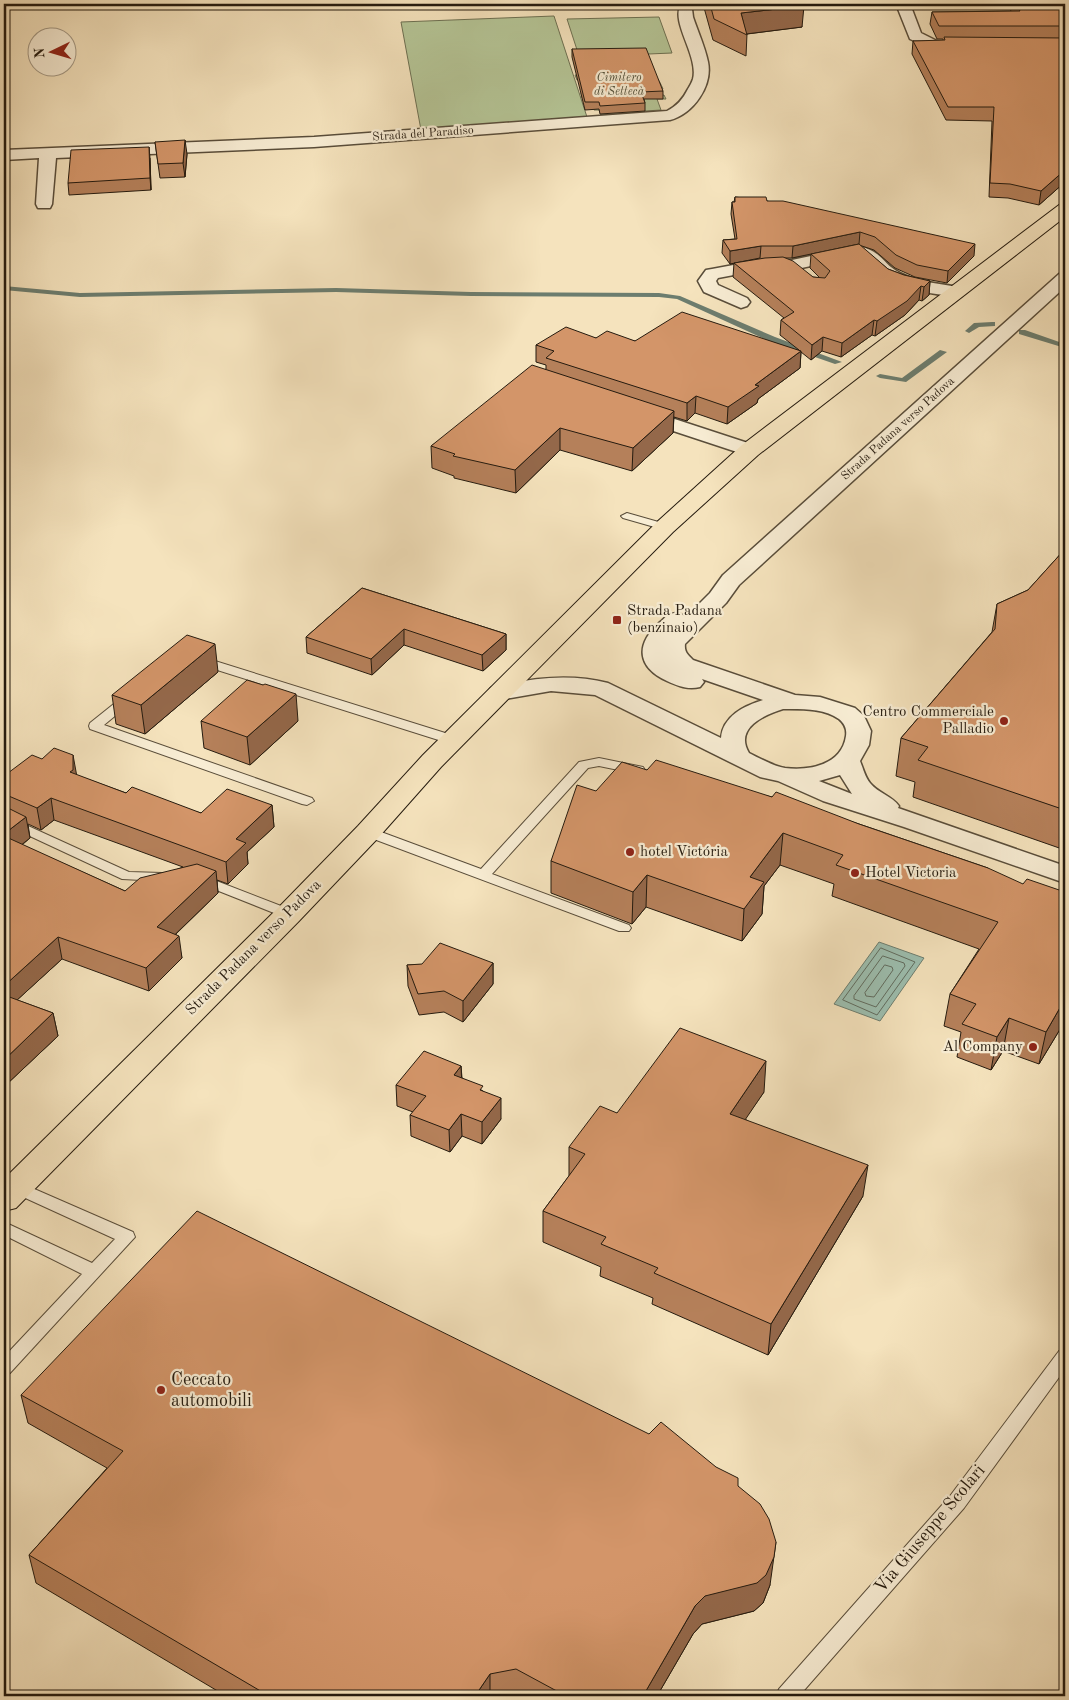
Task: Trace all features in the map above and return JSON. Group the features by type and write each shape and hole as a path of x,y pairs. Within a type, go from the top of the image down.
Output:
{"main road":[{"name":"Strada Padana verso Padova","path":"10,1193 288,914 368,832 453,740 665,527 750,450 1065,209"}],"street":[{"name":"Strada del Paradiso","path":"4,155 314,142 670,115 681,110 691,98 701,78 701,63 686,17 685,9 688,4"},
{"path":"903,4 915,36 935,45 975,45"},
{"path":"44,204 48,152"},
{"path":"741,302 710,288 707,281 712,274 760,265 792,264 858,252 868,253 875,257 885,271 898,279 955,292"},
{"path":"792,264 812,280"},
{"name":"Strada Padana verso Padova","path":"793,702 690,667 681,662 672,648 678,636 718,598 731,580 1065,278"},
{"path":"620,407 750,450"},
{"name":"Strada Padana verso Padova","path":"731,580 705,594 659,636 652,649 653,655 661,668 734,700 739,722 752,712 769,705 812,702 831,706 852,718 858,734 857,744 848,760"},
{"path":"499,693 551,684 600,688 774,773 832,796 913,821 1065,875"},
{"path":"739,722 733,730 732,739 733,748 739,757"},
{"path":"774,773 790,775 817,774 838,767 848,760 855,780 864,794 913,821"}],"lane":[{"path":"628,516 665,527"},
{"path":"190,657 453,740"},
{"path":"138,690 95,726 307,801"},
{"path":"483,875 584,765 600,762 648,772"},
{"path":"4,820 127,876 173,878"},
{"path":"368,832 624,928"},
{"path":"191,878 200,879 288,914"},
{"path":"4,1368 127,1237 10,1193"},
{"path":"4,1228 94,1272"},
{"name":"Via Giuseppe Scolari","path":"786,1696 957,1502 1065,1356"}],"green space":[{"path":"554,16 587,117 421,130 401,22"},
{"path":"659,17 672,53 625,55 647,68 660,82 663,89 653,89 656,96 664,95 666,99 657,99 661,110 645,111 646,115 601,115 599,110 594,110 590,98 582,98 581,93 587,93 584,80 577,80 575,75 582,75 579,56 567,19"}],"water":[{"path":"879,942 924,958 880,1021 834,1004"}],"building":[{"path":"710,4 798,4 804,6 741,13 747,35 714,19"},
{"path":"1016,4 1063,4 1065,8 1065,26 939,26 932,12 1020,11"},
{"path":"944,37 1065,38 1065,170 1041,191 1010,184 990,183 994,107 948,107 913,41 945,40"},
{"name":"Cimitero di Settecà","path":"646,48 663,91 641,92 645,103 600,106 599,102 585,102 572,49"},
{"path":"185,140 183,163 158,164 155,142"},
{"path":"149,147 150,178 68,183 71,150"},
{"path":"735,197 766,197 767,201 783,201 975,244 948,271 917,265 896,255 875,237 860,232 793,246 761,246 730,251 723,240 737,239 732,202 735,202"},
{"path":"859,244 888,269 930,281 924,287 921,286 907,301 877,321 874,320 842,343 823,337 812,345 781,320 794,312 734,263 783,257 793,261 813,277 825,278 830,271 811,254"},
{"path":"682,312 801,351 755,385 759,386 728,407 696,396 687,403 546,358 554,351 536,345 566,327 596,338 607,331 635,341"},
{"path":"532,365 674,411 633,448 560,428 515,470 453,456 455,454 431,446"},
{"name":"Centro Commerciale Palladio","path":"1065,549 1065,810 918,760 928,747 901,738 995,629 997,604 1028,590"},
{"path":"362,588 506,634 482,655 404,629 371,659 306,637"},
{"path":"187,635 215,644 141,705 112,695"},
{"path":"247,680 296,694 247,737 201,721"},
{"path":"54,748 73,755 73,770 70,772 126,793 132,787 201,813 227,789 272,805 236,839 246,843 226,862 51,798 37,808 4,794 4,776 32,755 42,759"},
{"path":"656,760 772,797 776,792 859,824 988,868 1023,884 1027,879 1065,892 1065,999 1046,1032 1009,1018 997,1037 962,1024 976,1004 950,994 998,922 836,865 843,855 783,833 750,877 764,882 744,909 647,875 633,892 551,861 577,785 596,791 622,762 647,770"},
{"path":"4,806 26,817 4,834"},
{"path":"4,836 125,891 140,878 197,864 216,871 157,927 179,936 146,968 58,937 4,986"},
{"path":"440,943 493,963 463,1001 444,991 418,994 407,965 422,964"},
{"path":"4,995 53,1013 4,1060"},
{"path":"680,1028 766,1061 730,1114 868,1165 771,1324 654,1273 658,1268 601,1244 606,1237 543,1211 585,1154 569,1147 600,1106 617,1113"},
{"path":"424,1051 461,1066 454,1075 483,1086 480,1090 501,1098 482,1122 461,1114 449,1130 410,1115 426,1096 396,1085"},
{"path":"197,1211 649,1434 661,1422 716,1467 738,1478 738,1486 760,1504 769,1519 776,1542 774,1557 766,1575 757,1583 705,1596 695,1606 643,1696 566,1696 516,1669 490,1674 475,1696 269,1696 29,1555 123,1451 21,1395"}],"waterway":[{"path":"4,288 80,295 336,290 471,294 659,295 678,297 772,339 838,362"},
{"path":"969,331 977,325 992,324"},
{"path":"1022,332 1065,346"},
{"path":"880,376 903,380 943,352"}],"place":[{"name":"Strada Padana (benzinaio)","path":"617,620"},
{"name":"Centro Commerciale Palladio","path":"1004,721"},
{"name":"hotel Victória","path":"630,852"},
{"name":"Hotel Victoria","path":"855,873"},
{"name":"Al Company","path":"1033,1047"},
{"name":"Ceccato automobili","path":"161,1390"}]}
